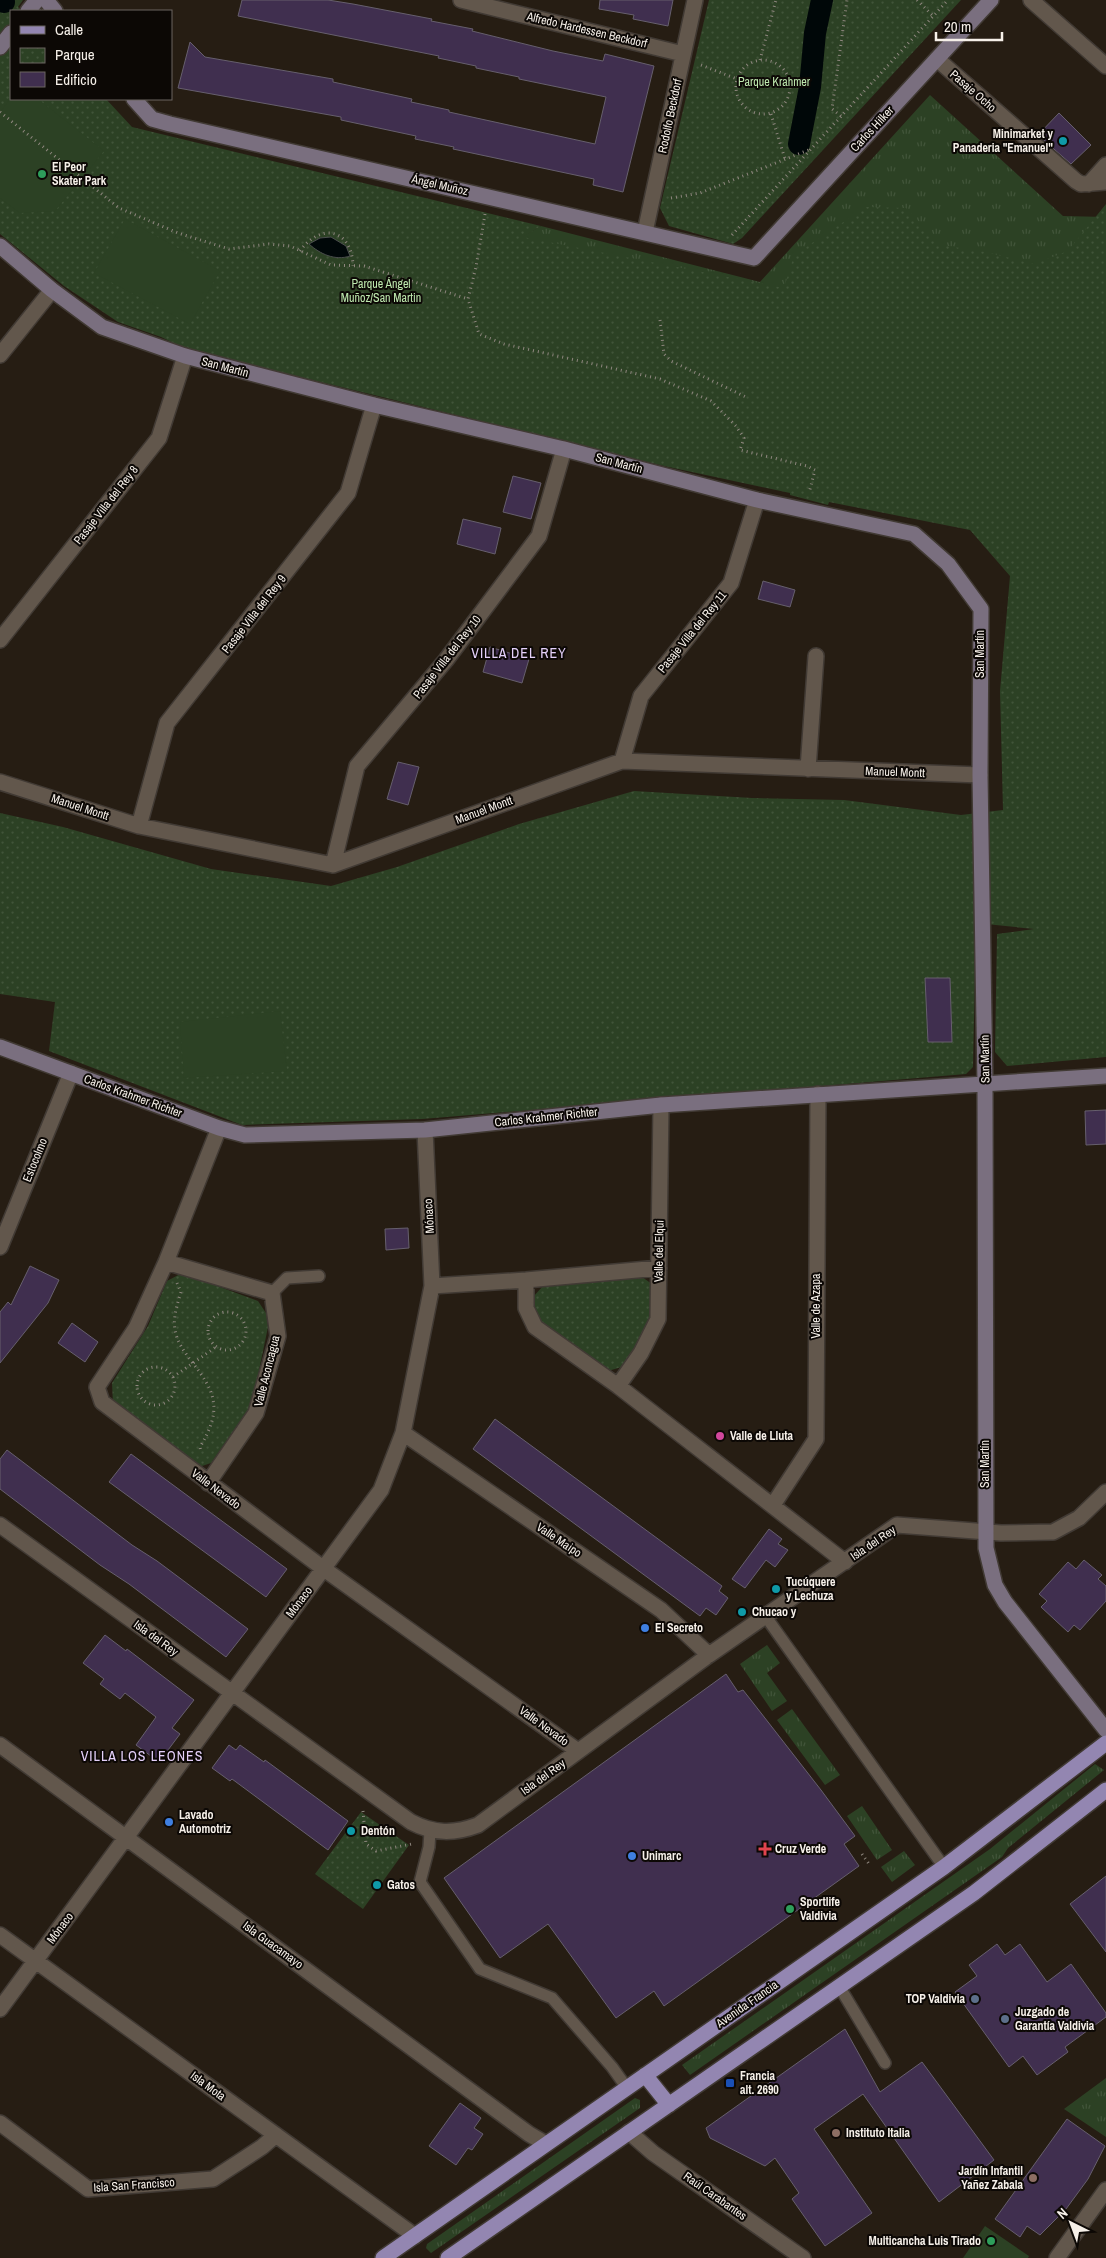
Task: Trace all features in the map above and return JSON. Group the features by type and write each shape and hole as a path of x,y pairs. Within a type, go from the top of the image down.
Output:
{"main road":[{"name":"Avenida Francia","path":"392,2256 415,2236 944,1868 1106,1743"},
{"path":"448,2258 974,1893 1106,1790"},
{"path":"645,2076 669,2105"}],"street":[{"path":"29,10 37,0"},
{"path":"46,0 54,10"},
{"name":"Alfredo Hardessen Beckdorf","path":"461,0 683,54"},
{"name":"Rodolfo Beckdorf","path":"645,232 695,0"},
{"name":"Carlos Hilker","path":"754,258 991,0"},
{"path":"1031,0 1106,66"},
{"path":"0,47 10,34"},
{"name":"Pasaje Ocho","path":"937,58 1076,182 1089,184"},
{"name":"Ángel Muñoz","path":"135,100 152,119 754,258"},
{"path":"1089,184 1106,165"},
{"path":"1089,184 1106,182"},
{"name":"San Martín","path":"0,246 52,290 102,327 185,356 374,405 564,449 757,500 914,534 948,564 981,609 980,775 985,1084 986,1531 989,1566 995,1585 1005,1602 1106,1730"},
{"path":"0,356 52,290"},
{"name":"Pasaje Villa del Rey 8","path":"0,640 159,438 185,356"},
{"name":"Pasaje Villa del Rey 9","path":"139,826 167,723 348,493 374,405"},
{"name":"Pasaje Villa del Rey 10","path":"333,865 357,766 446,660 539,536 564,449"},
{"name":"Pasaje Villa del Rey 11","path":"622,761 641,696 731,584 757,500"},
{"path":"808,769 816,656"},
{"name":"Manuel Montt","path":"0,782 139,826 333,865 622,761 980,775"},
{"name":"Carlos Krahmer Richter","path":"0,1047 219,1128 245,1135 425,1130 661,1105 1106,1076"},
{"name":"Estocolmo","path":"0,1247 71,1073"},
{"name":"Valle de Azapa","path":"773,1504 816,1439 818,1094"},
{"name":"Valle del Elqui","path":"618,1386 641,1353 658,1319 661,1105"},
{"name":"Valle Nevado","path":"219,1128 166,1262 136,1328 97,1387 102,1402 324,1569 578,1751"},
{"name":"Mónaco","path":"0,2009 381,1490 403,1433 432,1286 425,1130"},
{"path":"166,1262 272,1294"},
{"path":"432,1286 659,1268"},
{"path":"526,1280 526,1308 535,1327 618,1386 773,1504 845,1562"},
{"name":"Valle Aconcagua","path":"208,1483 256,1412 278,1336 272,1294"},
{"name":"Valle Maipo","path":"403,1433 661,1610 709,1655"},
{"name":"Isla del Rey","path":"0,1525 411,1822 430,1830 454,1832 478,1825 709,1655 897,1525 1001,1533 1053,1532 1079,1518 1106,1492"},
{"name":"Isla Guacamayo","path":"0,1745 528,2134 546,2144"},
{"name":"Isla Mota","path":"0,1935 415,2236"},
{"name":"Isla San Francisco","path":"0,2123 88,2189 213,2179 262,2147 276,2135"},
{"name":"Raúl Carabantes","path":"630,2132 652,2153 803,2258"},
{"path":"1057,2258 1106,2190"}],"lane":[{"path":"272,1294 287,1278 320,1276"},
{"path":"766,1617 944,1868"},
{"path":"430,1830 429,1847 420,1882 480,1969 552,1998 612,2067 627,2088"},
{"path":"839,1986 885,2063"}],"path":[{"path":"760,60 776,0"},
{"path":"841,116 832,109 847,0"},
{"path":"917,0 933,16"},
{"path":"731,235 948,0"},
{"path":"760,60 769,60 777,64 789,78 790,87 785,104 771,114 762,115 746,109 737,94 738,79 743,69 760,60"},
{"path":"700,66 738,79"},
{"path":"0,112 119,208 178,233 228,249 269,244 290,246 331,265 364,266 468,299"},
{"path":"771,114 785,159"},
{"path":"670,198 700,193 812,148"},
{"path":"489,196 468,299 479,334 504,344 660,379 711,401 736,426 744,438 740,450 807,466 815,470 805,510"},
{"path":"300,251 309,239 322,233 331,234 341,237 350,245 353,254 353,266"},
{"path":"660,320 664,354 671,361 748,398"},
{"path":"166,1262 181,1292 175,1315 175,1331 182,1349 212,1390 215,1406 210,1430 200,1447 208,1483"},
{"path":"230,1312 242,1318 247,1329 246,1336 240,1347 228,1351 216,1347 212,1343 208,1331 212,1319 223,1313 230,1312"},
{"path":"173,1377 216,1347"},
{"path":"152,1366 164,1368 173,1377 174,1390 168,1401 162,1404 150,1404 140,1397 137,1391 137,1379 146,1369 152,1366"},
{"path":"363,1810 366,1844 376,1851 412,1844"},
{"path":"862,1854 869,1864"}],"green space":[{"name":"Parque Ángel Muñoz/San Martin","path":"0,0 23,0 18,7 21,10 10,10 10,100 107,100 132,127 541,226 523,237 784,288 794,255 866,207 906,208 941,245 986,252 1034,264 1068,251 1106,204 1106,1057 1007,1066 995,1052 997,934 1034,929 976,923 973,1067 966,1074 422,1119 242,1125 49,1051 55,1002 0,994 0,813 63,827 211,869 331,886 397,867 519,824 634,791 752,798 844,800 961,815 1003,810 1000,691 1010,576 970,530 829,502 828,505 790,495 790,493 664,466 186,349 161,337 118,322 64,286 0,234"},
{"name":"Parque Krahmer","path":"709,0 961,0 742,238 733,244 669,226 660,208"},
{"path":"930,95 1063,216 1106,217 1053,579 504,247 541,226 760,282"},
{"name":"El Peor Skater Park","path":"10,99 39,100 104,151 55,211 20,213 0,198 0,112"},
{"path":"125,219 220,271 190,324 94,273"},
{"path":"280,1011 287,1071 184,1078 180,1022"},
{"path":"182,1273 258,1301 266,1313 268,1327 252,1404 211,1463 199,1467 113,1404 112,1383 148,1326 167,1281"},
{"path":"642,1277 652,1284 652,1321 625,1366 608,1371 538,1321 533,1297 543,1286"},
{"path":"767,1645 780,1663 767,1673 787,1701 772,1711 740,1664"},
{"path":"792,1709 840,1775 825,1785 777,1720"},
{"path":"1095,1764 1104,1770 1008,1848 1002,1857 690,2075 682,2065 990,1849"},
{"path":"862,1806 892,1850 877,1860 847,1816"},
{"path":"361,1812 409,1845 363,1909 315,1874"},
{"path":"904,1851 915,1865 892,1882 881,1867"},
{"path":"1106,2078 1106,2137 1064,2109"},
{"path":"635,2098 640,2100 640,2108 431,2253 426,2248 427,2244"},
{"name":"Multicancha Luis Tirado","path":"985,2226 1029,2256 1028,2258 963,2258"}],"shaded area":[{"path":"331,237 346,246 350,256 339,258 328,256 309,244 320,238"}],"building":[{"path":"242,0 328,0 353,4 432,19 431,21 473,29 472,31 553,51 603,61 605,54 654,66 623,192 593,185 594,179 453,149 454,147 415,139 416,136 341,120 341,117 178,88 190,42 205,57 333,79 333,82 412,99 411,102 449,110 449,112 595,144 606,97 519,79 519,77 438,58 439,56 238,16"},
{"path":"600,0 673,0 668,26 633,19 634,15 599,9"},
{"name":"Minimarket y Panaderia \"Emanuel\"","path":"1059,113 1091,145 1071,164 1038,135"},
{"path":"513,476 541,483 531,519 503,512"},
{"path":"463,519 501,528 495,554 457,544"},
{"path":"763,581 795,590 790,607 758,599"},
{"path":"490,647 529,659 522,683 483,672"},
{"path":"398,762 419,767 408,805 387,799"},
{"path":"925,978 950,978 952,1042 928,1042"},
{"path":"1106,1110 1106,1144 1086,1145 1085,1111"},
{"path":"408,1228 409,1248 386,1250 385,1229"},
{"path":"30,1266 59,1280 48,1303 0,1363 0,1312 8,1302 11,1305"},
{"path":"72,1323 98,1342 85,1362 58,1343"},
{"path":"495,1419 722,1586 719,1591 728,1598 716,1615 706,1608 700,1616 473,1449"},
{"path":"7,1450 132,1545 157,1561 248,1629 226,1657 0,1489 0,1459"},
{"path":"131,1454 287,1569 266,1597 109,1482"},
{"path":"769,1529 782,1539 778,1544 788,1550 775,1567 766,1560 745,1588 732,1579"},
{"path":"1084,1560 1102,1575 1098,1579 1106,1586 1106,1601 1080,1630 1074,1625 1068,1632 1041,1607 1047,1601 1039,1594 1068,1562 1076,1569"},
{"path":"105,1635 126,1651 127,1649 194,1700 172,1728 180,1734 159,1762 136,1745 156,1717 125,1693 120,1699 100,1684 104,1679 83,1663"},
{"name":"Unimarc","path":"726,1674 738,1692 743,1690 855,1836 844,1844 859,1866 664,2006 654,1991 616,2018 548,1924 500,1958 444,1878"},
{"path":"229,1745 236,1750 240,1745 264,1762 265,1760 348,1821 328,1850 232,1779 230,1781 212,1768"},
{"path":"1106,1876 1106,1952 1070,1904"},
{"path":"997,1944 1005,1955 1020,1944 1047,1982 1071,1964 1106,2013 1106,2017 1065,2047 1068,2052 1037,2075 1023,2056 1009,2067 955,1992 977,1976 969,1965"},
{"path":"845,2029 880,2092 922,2062 994,2160 939,2202 863,2094 814,2129 872,2213 825,2246 792,2199 799,2193 775,2158 765,2166 710,2138 706,2128"},
{"path":"460,2103 481,2118 474,2128 483,2134 472,2150 468,2148 456,2165 429,2146"},
{"path":"1067,2119 1105,2146 1088,2179 1066,2209 1040,2235 1027,2226 1020,2237 995,2219"}],"waterway":[{"path":"799,144 810,87 815,33 822,0"}],"place":[{"name":"Minimarket y Panaderia \"Emanuel\"","path":"1063,141"},
{"name":"El Peor Skater Park","path":"42,174"},
{"name":"Valle de Lluta","path":"720,1436"},
{"name":"Tucúquere y Lechuza","path":"776,1589"},
{"name":"Chucao y","path":"742,1612"},
{"name":"El Secreto","path":"645,1628"},
{"name":"Lavado Automotriz","path":"169,1822"},
{"name":"Dentón","path":"351,1831"},
{"name":"Cruz Verde","path":"765,1849"},
{"name":"Unimarc","path":"632,1856"},
{"name":"Gatos","path":"377,1885"},
{"name":"Sportlife Valdivia","path":"790,1909"},
{"name":"TOP Valdivia","path":"975,1999"},
{"name":"Juzgado de Garantía Valdivia","path":"1005,2019"},
{"name":"Francia alt. 2690","path":"730,2083"},
{"name":"Instituto Italia","path":"836,2133"},
{"name":"Jardín Infantil Yañez Zabala","path":"1033,2178"},
{"name":"Multicancha Luis Tirado","path":"991,2241"}],"district":[{"name":"VILLA DEL REY","path":"519,653"},
{"name":"VILLA LOS LEONES","path":"142,1756"}]}
